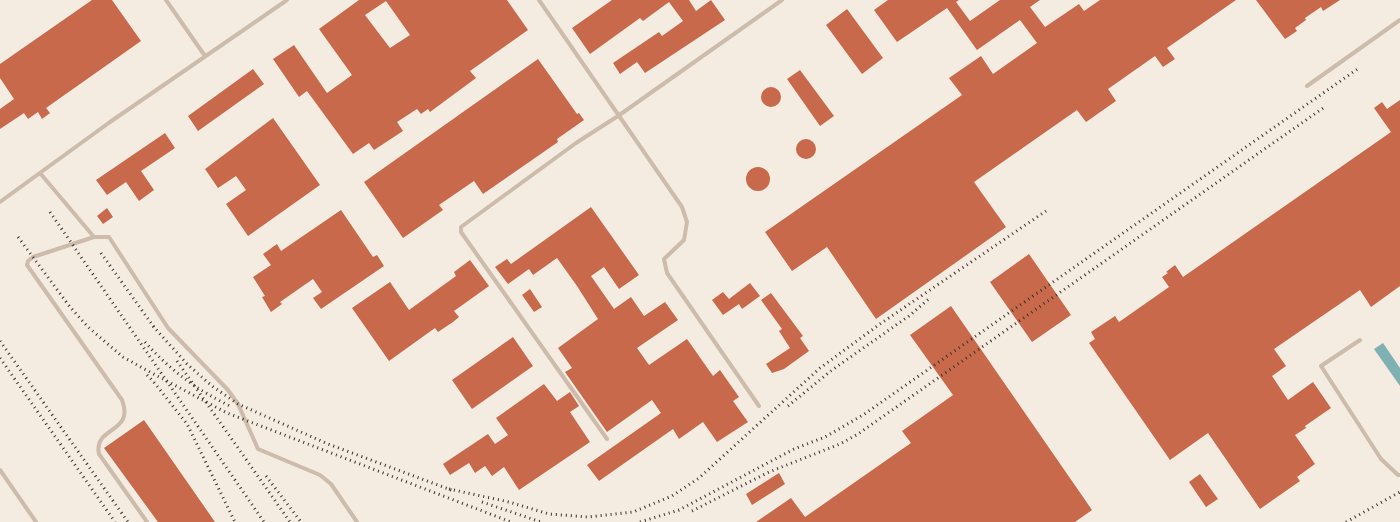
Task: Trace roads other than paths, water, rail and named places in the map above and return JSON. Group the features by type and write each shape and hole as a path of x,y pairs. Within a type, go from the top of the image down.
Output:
{"lane":[{"path":"166,0 205,56"},
{"path":"0,202 287,0"},
{"path":"538,0 682,207 688,222 684,240 664,259 667,273 759,406"},
{"path":"607,439 461,232 461,227 560,154 618,116 782,0"},
{"path":"1308,86 1400,20"},
{"path":"40,173 94,237"},
{"path":"147,522 99,454 97,446 99,441 122,422 126,409 122,400 27,265 28,261 33,257 94,237 109,237 168,328 228,390 238,404 258,449 320,475 331,484 357,522"},
{"path":"1360,340 1321,366 1381,459 1400,475"},
{"path":"0,470 36,522"}],"water":[{"path":"1383,343 1400,368 1400,386 1374,349"}],"railway":[{"path":"640,522 679,510 794,449 825,437 863,415 1359,68"},
{"path":"692,511 769,472 840,444 858,434 1326,106"},
{"path":"449,489 509,502 549,514 588,517 633,512 672,496 699,478 820,368 880,324 1046,211"},
{"path":"50,212 264,522"},
{"path":"18,237 70,307 88,327 123,357 227,413 511,522"},
{"path":"101,253 156,330"},
{"path":"788,406 832,370 909,316 931,297"},
{"path":"153,326 187,364 212,386 238,404 328,444 454,491"},
{"path":"0,341 128,522"},
{"path":"145,342 185,379 207,394 232,407"},
{"path":"0,358 115,522"},
{"path":"177,361 290,522"},
{"path":"147,375 187,424 235,522"},
{"path":"266,476 301,522"},
{"path":"1346,522 1400,492"},
{"path":"482,502 541,522"}]}
